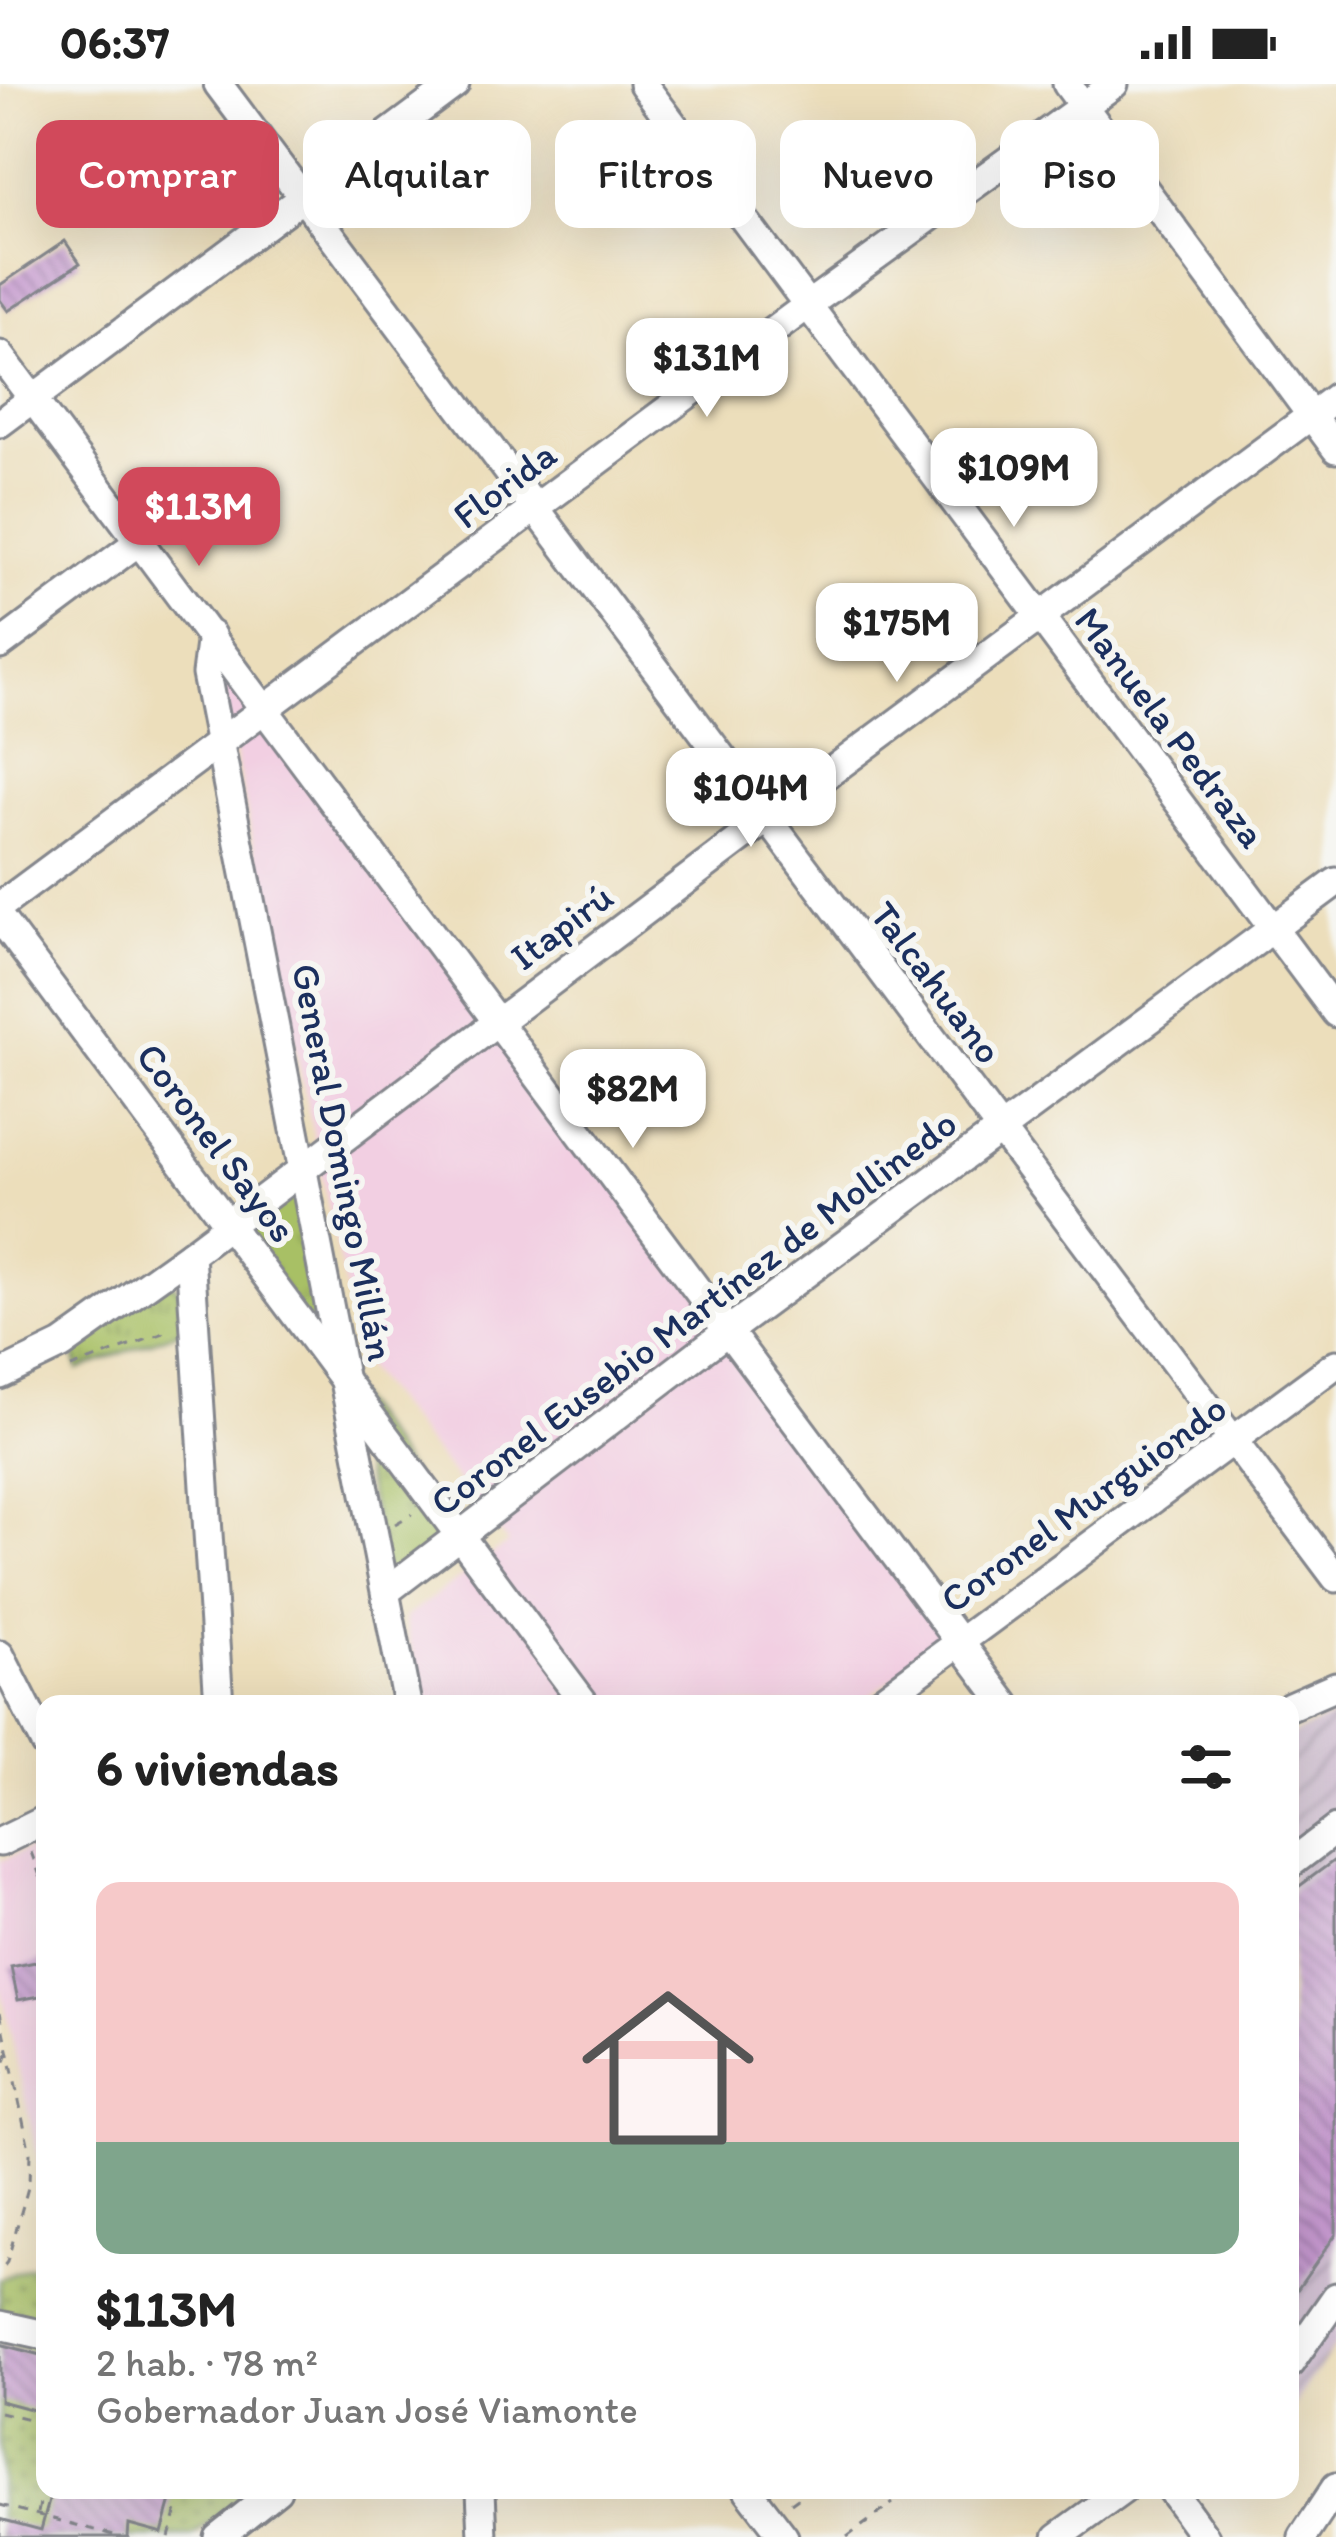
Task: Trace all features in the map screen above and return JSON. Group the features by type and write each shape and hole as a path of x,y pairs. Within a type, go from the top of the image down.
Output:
{"street":[{"name":"Talcahuano","path":"218,84 1336,1578"},
{"path":"0,423 455,84"},
{"name":"Manuela Pedraza","path":"643,84 1336,1012"},
{"name":"Florida","path":"0,906 808,305 1075,95 1114,84"},
{"path":"1075,95 1336,448"},
{"path":"0,356 999,1695"},
{"name":"Itapirú","path":"0,1375 62,1345 190,1254 1336,397"},
{"path":"0,645 138,542"},
{"name":"General Domingo Millán","path":"211,635 206,674 406,1695"},
{"name":"Coronel Eusebio Martínez de Mollinedo","path":"388,1590 729,1330 1336,882"},
{"name":"Coronel Sayos","path":"0,918 578,1695"},
{"path":"190,1254 217,1695"},
{"name":"Coronel Murguiondo","path":"888,1695 1336,1364"},
{"path":"0,1655 36,1726"},
{"path":"1299,1702 1336,1686"},
{"path":"1299,1857 1336,1829"},
{"path":"1299,2350 1336,2296"},
{"path":"0,2325 36,2333"},
{"path":"1303,2537 1336,2487"},
{"path":"218,2537 261,2499"},
{"path":"481,2499 483,2537"},
{"path":"755,2499 784,2537"},
{"path":"1058,2537 1111,2499"},
{"path":"1178,2499 1205,2537"}],"path":[{"path":"73,1367 193,1322"},
{"path":"376,1533 412,1515 422,1490"},
{"path":"22,1831 36,1866"},
{"path":"0,2016 30,2153 29,2185 7,2262 0,2271"},
{"path":"0,2079 8,2049"},
{"path":"0,2412 36,2420"},
{"path":"37,2515 41,2499"},
{"path":"169,2537 180,2499"},
{"path":"847,2537 892,2503"},
{"path":"0,2505 122,2537"}],"shaded area":[{"path":"217,666 959,1632 870,1695 424,1695 404,1618 508,1543 360,1361"},
{"path":"1336,1715 1336,2344 1299,2398 1299,1732"},
{"path":"36,1846 36,2149 0,1985 0,1861"}],"green space":[{"path":"303,1189 348,1388 244,1225"},
{"path":"168,1281 179,1290 182,1330 78,1370 72,1346"},
{"path":"348,1388 457,1537 388,1590"},
{"path":"36,2265 36,2499 241,2499 192,2537 0,2537 0,2279"}],"building":[{"path":"65,241 80,263 8,311 0,300 0,285"},
{"path":"1336,1859 1336,2234 1299,2287 1299,1886"},
{"path":"36,1962 36,1997 18,2000 11,1967"},
{"path":"0,2344 36,2354 36,2411 0,2401"},
{"path":"50,2499 171,2499 162,2533 129,2524 128,2537 0,2537 0,2519 41,2530"}]}
